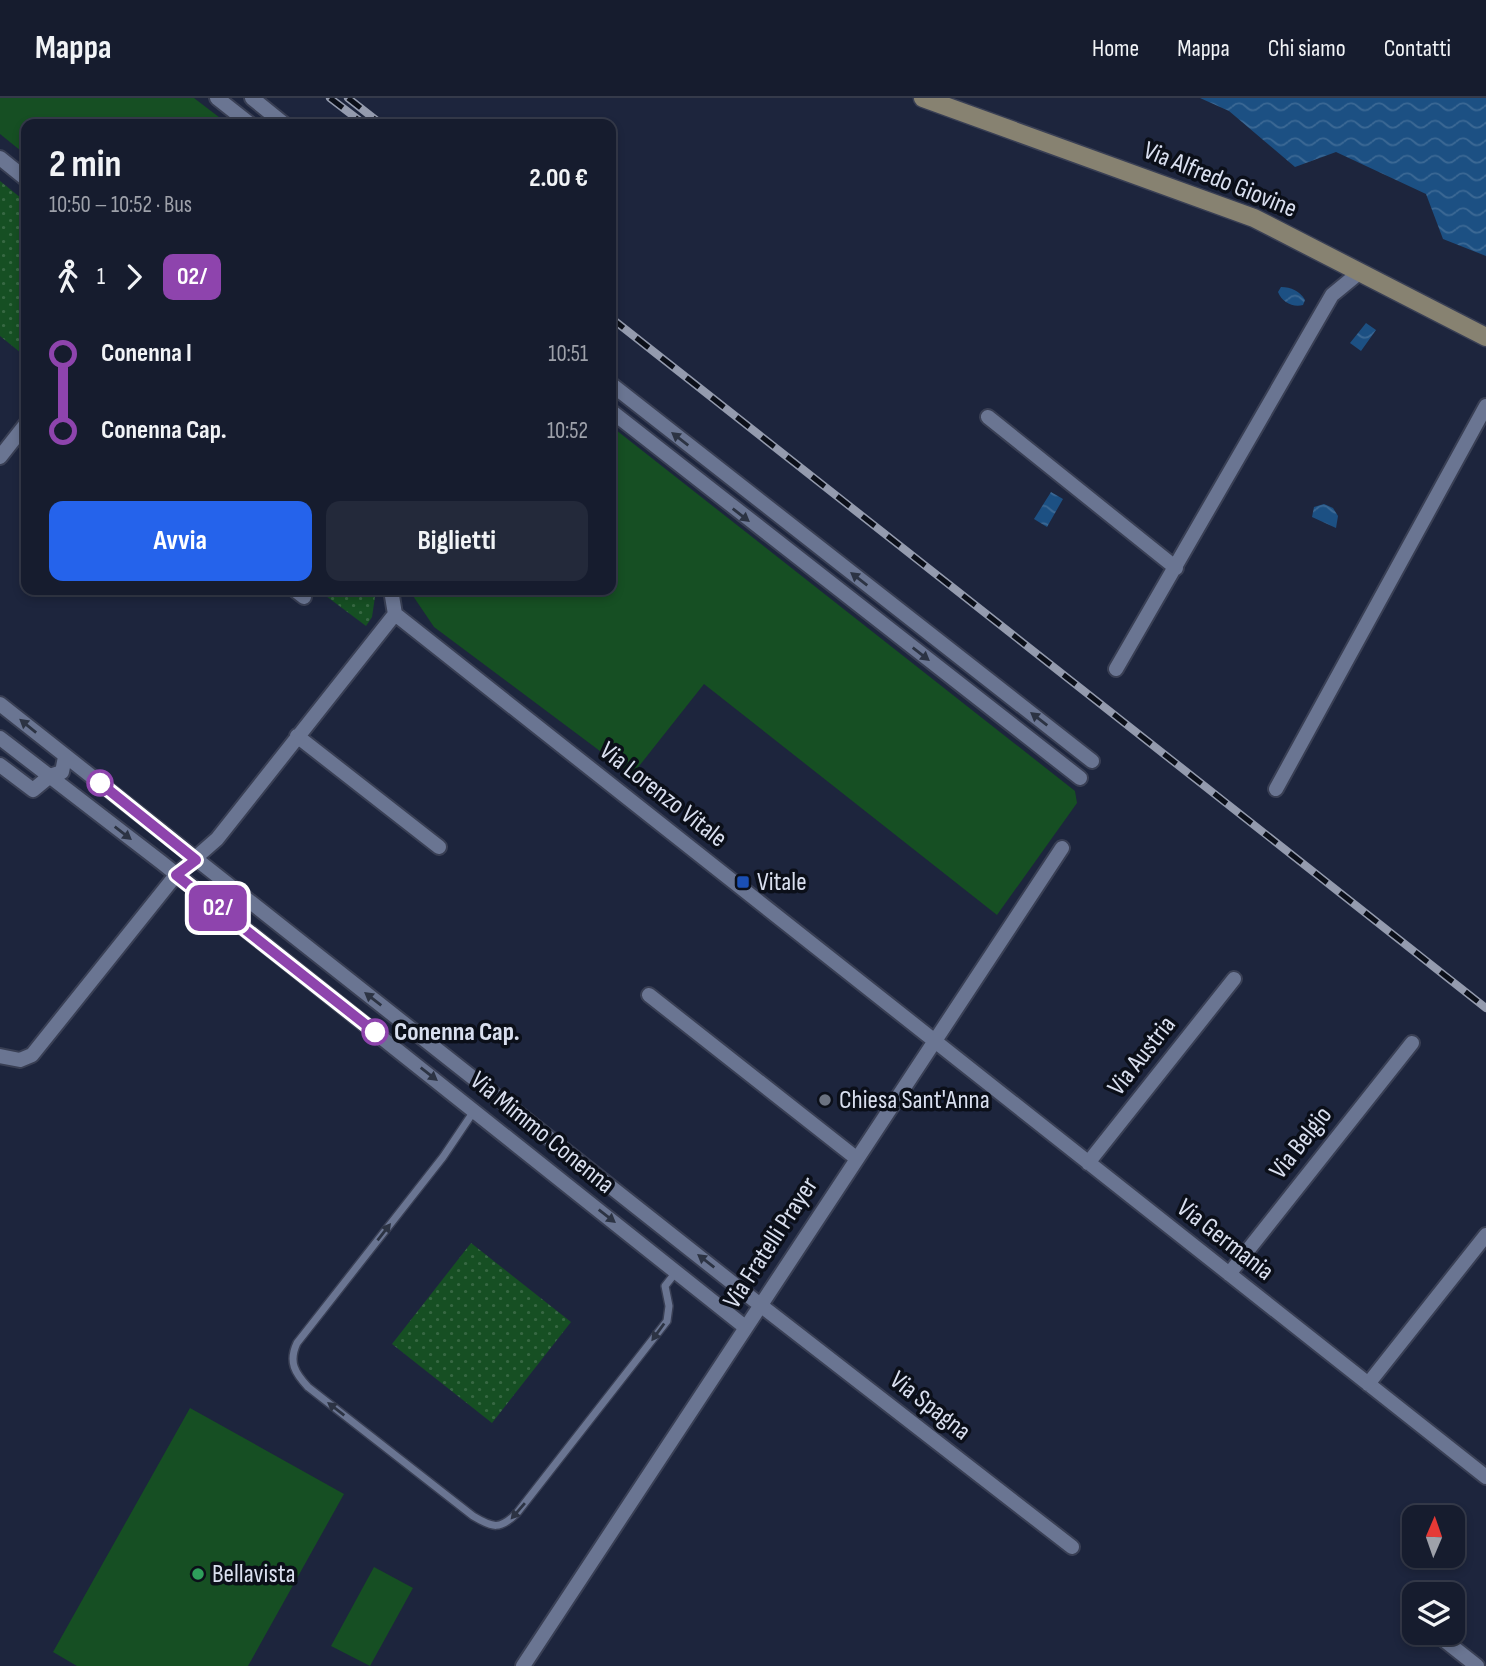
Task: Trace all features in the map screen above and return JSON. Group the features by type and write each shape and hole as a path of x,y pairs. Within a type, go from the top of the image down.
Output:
{"main road":[{"name":"Via Alfredo Giovine","path":"923,98 1254,218 1486,337"}],"street":[{"path":"217,98 244,119"},
{"path":"251,98 278,119"},
{"path":"0,158 21,175"},
{"path":"1116,669 1332,295 1360,272"},
{"path":"616,388 1092,761"},
{"path":"1276,789 1486,406"},
{"path":"616,415 1080,778"},
{"path":"988,417 1176,568"},
{"path":"0,457 21,430"},
{"path":"0,1056 20,1060 32,1055 176,875 217,839 395,614 392,595"},
{"name":"Via Lorenzo Vitale","path":"395,614 934,1042"},
{"name":"Via Mimmo Conenna","path":"0,704 759,1304"},
{"path":"297,736 439,847"},
{"name":"Via Mimmo Conenna","path":"0,738 452,1092 745,1327"},
{"path":"0,765 33,790 50,776 62,772 65,757"},
{"path":"89,806 89,791 100,783"},
{"name":"Via Fratelli Prayer","path":"523,1666 759,1304 1062,848"},
{"name":"Via Austria","path":"1088,1163 1234,979"},
{"path":"649,995 856,1158"},
{"name":"Via Germania","path":"934,1042 1486,1477"},
{"name":"Via Belgio","path":"1228,1274 1412,1043"},
{"path":"452,1092 465,1072"},
{"path":"474,1111 490,1091"},
{"path":"1368,1384 1486,1235"},
{"name":"Via Spagna","path":"759,1304 1072,1547"},
{"path":"1450,1645 1478,1666"}],"lane":[{"path":"474,1111 443,1157 297,1343 292,1353 292,1364 308,1387 473,1516 494,1527 502,1526 517,1513 667,1321 669,1306 664,1286 676,1271"}],"green space":[{"path":"0,98 194,98 221,119 21,119 21,151 0,134"},
{"path":"0,181 21,198 21,353 0,336"},
{"path":"616,430 1075,791 1077,803 997,915 704,684 632,775 434,627 412,595 616,595"},
{"path":"325,595 375,595 372,617 366,626"},
{"path":"471,1243 571,1322 492,1423 392,1344"},
{"name":"Bellavista","path":"190,1408 344,1494 248,1666 77,1666 53,1652"},
{"path":"374,1567 413,1588 370,1666 331,1646"}],"water":[{"path":"1200,98 1486,98 1486,256 1443,239 1426,194 1336,152 1295,167 1229,111"},
{"path":"1281,287 1298,292 1305,300 1303,305 1295,306 1285,301 1278,292"},
{"path":"1366,323 1376,330 1361,351 1350,343"},
{"path":"1051,492 1063,499 1047,527 1034,519"},
{"path":"1324,504 1333,508 1338,516 1336,528 1312,517 1314,507"}],"railway":[{"path":"330,98 357,119"},
{"path":"348,98 375,119"},
{"path":"616,322 1486,1008"}],"bus line":[{"name":"02/","path":"100,783 196,860 176,875 375,1032"}],"place":[{"name":"Vitale","path":"743,882"},
{"name":"Conenna Cap.","path":"375,1032"},
{"name":"Chiesa Sant'Anna","path":"825,1100"},
{"name":"Bellavista","path":"198,1574"}]}
